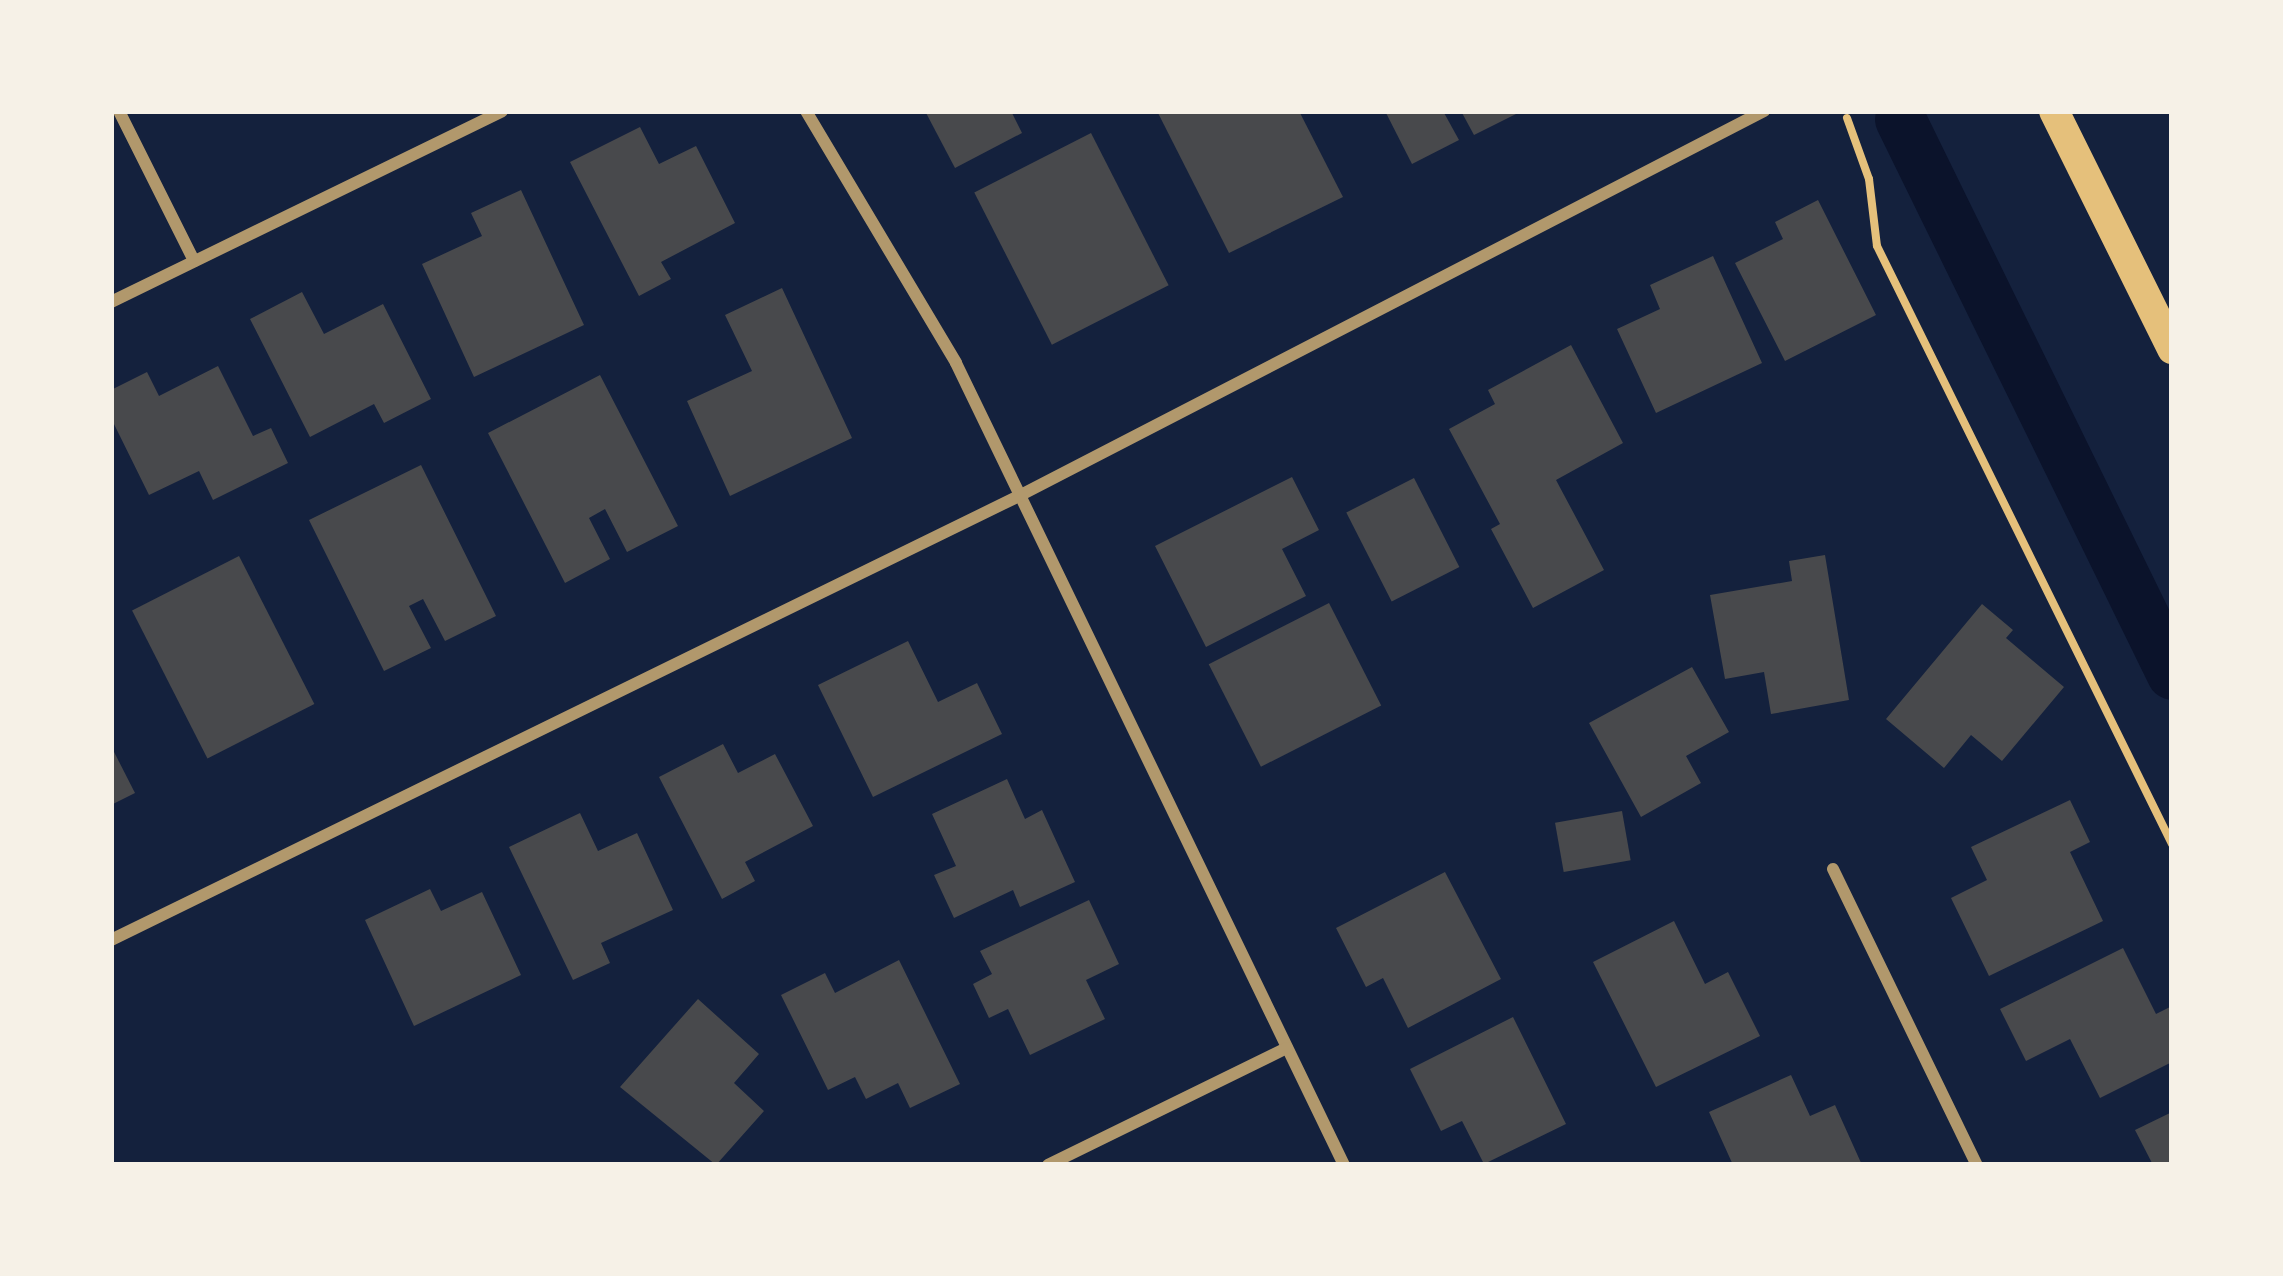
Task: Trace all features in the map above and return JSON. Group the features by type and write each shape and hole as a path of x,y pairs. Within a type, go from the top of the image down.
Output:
{"main road":[{"path":"2054,111 2172,350"}],"street":[{"path":"119,111 194,261"},
{"path":"111,302 502,111"},
{"path":"806,111 914,285 1344,1165"},
{"path":"111,940 1017,497 1764,111"},
{"path":"1833,869 1977,1165"},
{"path":"1048,1165 1287,1048"}],"path":[{"path":"1847,118 1869,179 1877,246 2172,844"}],"building":[{"path":"925,111 1011,111 1022,133 955,168"},
{"path":"1157,111 1299,111 1343,197 1229,253"},
{"path":"1385,111 1443,111 1459,140 1412,164"},
{"path":"1461,111 1522,111 1474,135"},
{"path":"640,127 659,164 696,146 735,223 661,262 671,279 639,296 570,162"},
{"path":"1091,133 1169,285 1052,345 974,192"},
{"path":"521,190 584,325 474,377 422,264 482,236 471,213"},
{"path":"1818,200 1876,315 1785,361 1735,263 1783,239 1775,222"},
{"path":"1713,256 1762,363 1656,413 1617,329 1660,309 1650,285"},
{"path":"782,288 852,438 730,496 687,401 752,371 725,315"},
{"path":"302,292 324,334 383,304 431,399 384,423 374,404 310,437 250,319"},
{"path":"1571,345 1623,443 1556,480 1604,570 1533,608 1491,529 1500,524 1449,429 1495,404 1488,390"},
{"path":"218,366 253,436 271,428 288,463 213,500 199,471 149,495 111,418 111,390 147,372 159,396"},
{"path":"600,375 678,526 627,552 605,509 589,518 610,559 565,583 488,433"},
{"path":"421,465 496,616 445,641 423,599 409,606 431,648 384,671 309,520"},
{"path":"1292,477 1319,530 1282,549 1306,596 1206,647 1155,546"},
{"path":"1414,478 1459,567 1392,602 1346,513"},
{"path":"1825,555 1849,700 1771,714 1764,672 1725,679 1710,595 1792,581 1789,561"},
{"path":"239,556 314,704 207,758 132,610"},
{"path":"1329,603 1381,705 1261,767 1209,664"},
{"path":"1982,604 2013,630 2006,638 2064,687 2002,761 1971,735 1944,768 1886,719"},
{"path":"908,641 938,702 977,683 1002,734 873,797 818,685"},
{"path":"1692,667 1729,732 1686,756 1701,783 1641,817 1589,723"},
{"path":"723,744 738,773 775,754 813,826 745,862 755,881 722,899 659,777"},
{"path":"111,746 135,793 111,805"},
{"path":"1007,779 1025,819 1042,810 1075,882 1020,907 1013,890 954,918 934,875 956,866 932,814"},
{"path":"2070,800 2090,842 2070,852 2103,921 1989,976 1951,898 1987,880 1971,847"},
{"path":"1622,811 1631,860 1564,872 1555,823"},
{"path":"580,813 598,851 637,833 673,910 601,943 610,963 573,980 509,847"},
{"path":"1445,872 1501,979 1408,1028 1383,978 1366,987 1336,928"},
{"path":"430,889 441,911 482,892 521,975 414,1026 365,920"},
{"path":"1089,900 1119,964 1086,980 1105,1019 1030,1055 1008,1009 989,1018 973,984 992,974 980,951"},
{"path":"1674,921 1705,984 1728,972 1760,1036 1656,1087 1593,962"},
{"path":"2123,948 2156,1014 2172,1006 2172,1062 2100,1098 2070,1039 2026,1061 2000,1009"},
{"path":"899,960 960,1084 910,1108 898,1083 866,1099 855,1077 828,1090 781,995 825,973 835,993"},
{"path":"698,999 759,1054 734,1083 764,1111 716,1165 620,1087"},
{"path":"1513,1017 1566,1124 1484,1164 1462,1121 1441,1131 1410,1069"},
{"path":"1791,1075 1810,1116 1835,1105 1862,1165 1733,1165 1709,1112"},
{"path":"2172,1112 2172,1165 2153,1165 2135,1130"}],"waterway":[{"path":"1900,119 2172,674"}]}
